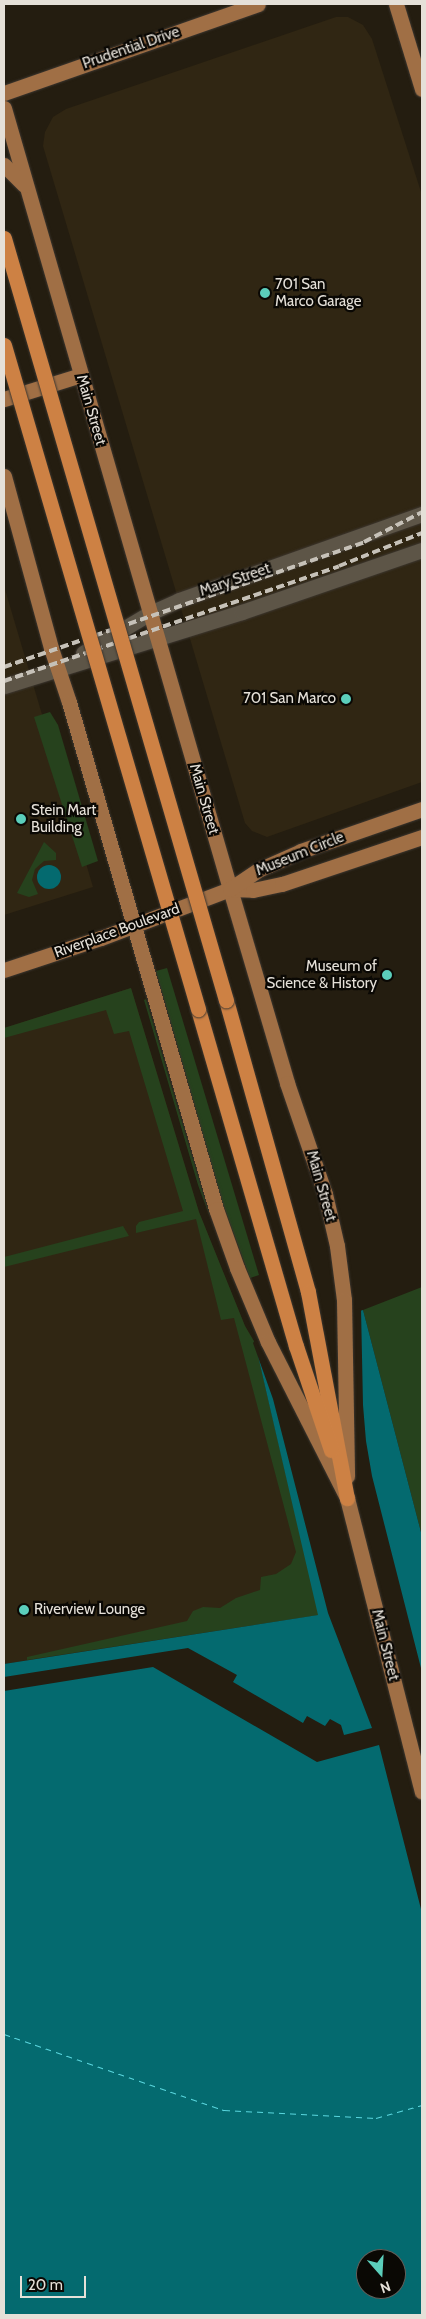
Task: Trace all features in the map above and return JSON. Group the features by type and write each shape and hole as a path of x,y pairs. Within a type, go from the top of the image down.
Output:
{"highway":[{"path":"4,238 296,1246 312,1309 347,1498"},
{"path":"4,345 287,1315 347,1498"}],"main road":[{"name":"Prudential Drive","path":"4,93 258,4"},
{"path":"396,4 422,90"},
{"name":"Main Street","path":"4,108 289,1089 325,1194 337,1246 344,1300 347,1498"},
{"path":"4,165 20,179 28,191"},
{"path":"4,399 81,375"},
{"name":"Main Street","path":"4,476 216,1209 260,1322 347,1498 422,1792"},
{"name":"Museum Circle","path":"230,889 258,870 301,850 422,809"},
{"name":"Museum Circle","path":"230,889 253,890 289,883 422,837"},
{"name":"Riverplace Boulevard","path":"4,970 135,925 230,889"}],"street":[{"name":"Mary Street","path":"58,668 150,614 191,595 422,514"},
{"name":"Mary Street","path":"4,686 242,612 422,550"}],"shaded area":[{"name":"701 San Marco Garage","path":"336,17 348,17 363,25 372,39 422,195 422,782 267,837 252,831 245,823 43,146 45,132 53,117 66,109"},
{"path":"4,586 93,887 4,915"},
{"path":"131,988 199,1212 245,1326 255,1343 319,1615 4,1664 4,1028"}],"green space":[{"path":"50,712 58,725 98,861 82,867 34,717"},
{"path":"44,842 56,853 56,860 44,861 35,869 32,880 38,894 29,897 17,893"},
{"path":"167,968 259,1275 250,1278 223,1204 156,971"},
{"path":"131,988 199,1212 245,1326 255,1343 319,1615 27,1660 27,1657 187,1621 193,1611 203,1607 220,1608 236,1598 260,1590 261,1577 276,1574 291,1564 296,1552 234,1318 221,1320 196,1219 136,1233 136,1226 139,1222 183,1211 129,1031 114,1034 106,1010 4,1038 4,1028"},
{"path":"146,999 210,1217 198,1185 144,1000"},
{"path":"123,1226 129,1236 4,1267 4,1257"},
{"path":"422,1287 422,1536 363,1310"}],"water":[{"path":"49,865 54,866 60,872 60,882 54,888 49,889 44,888 38,882 37,877 38,872 44,866"},
{"path":"363,1310 422,1536 422,2315 4,2315 4,1664 318,1615 255,1343"}],"pier":[{"path":"361,1308 363,1405 366,1441 372,1476 422,1672 422,1913 379,1745 317,1762 153,1667 4,1691 4,1677 188,1648 237,1675 233,1682 303,1723 307,1716 325,1726 330,1719 341,1725 344,1735 372,1728 328,1613 273,1399 253,1343 255,1340"}],"ferry route":[{"path":"4,2034 224,2110 376,2118 422,2105"}],"railway":[{"path":"4,667 364,542 422,512"},
{"path":"4,681 339,566 422,533"}],"place":[{"name":"701 San Marco Garage","path":"265,293"},
{"name":"701 San Marco","path":"346,699"},
{"name":"Stein Mart Building","path":"21,819"},
{"name":"Museum of Science & History","path":"387,975"},
{"name":"Riverview Lounge","path":"24,1610"}]}
